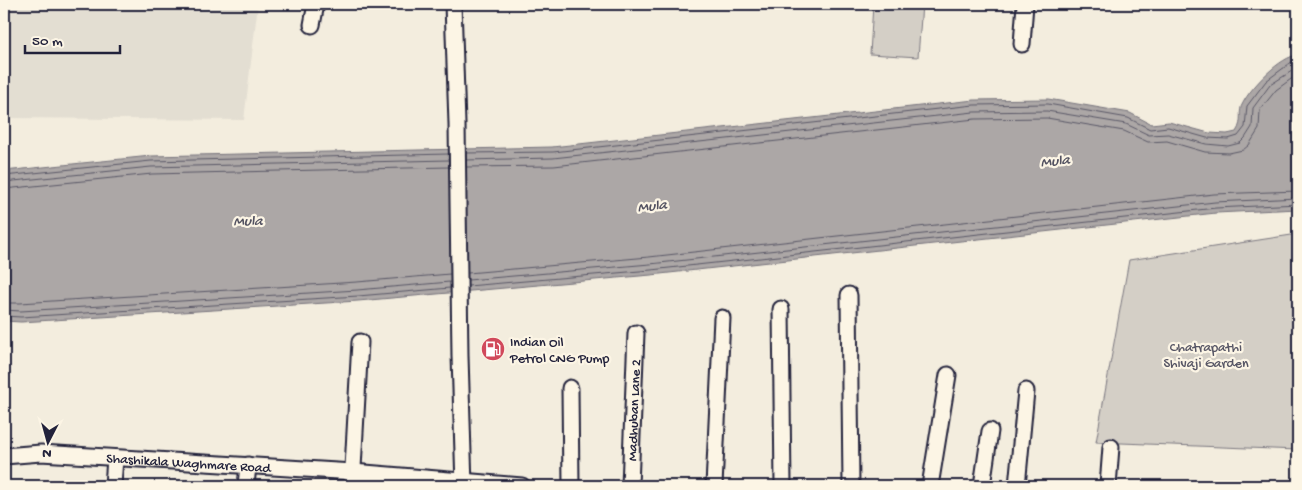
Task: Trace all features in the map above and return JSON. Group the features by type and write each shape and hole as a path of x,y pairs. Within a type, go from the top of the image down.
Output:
{"street":[{"path":"312,26 316,4"},
{"path":"453,4 464,484"},
{"path":"1022,44 1025,4"},
{"path":"850,294 851,486"},
{"path":"781,309 783,486"},
{"path":"714,486 722,318"},
{"name":"Madhuban Lane 2","path":"630,486 636,333"},
{"path":"352,479 360,342"},
{"path":"930,486 948,375"},
{"path":"570,388 571,486"},
{"path":"1017,486 1026,391"},
{"path":"982,486 990,431"},
{"path":"1108,486 1111,447"},
{"name":"Shashikala Waghmare Road","path":"4,456 41,453 248,466 352,479 522,486"},
{"path":"112,486 115,458"},
{"path":"246,486 248,466"}],"shaded area":[{"path":"4,4 258,4 244,120 4,118"}],"green space":[{"path":"873,4 922,4 918,57 870,54"},
{"name":"Chatrapathi Shivaji Garden","path":"1298,234 1298,450 1096,442 1129,260"}],"water":[{"name":"Mula","path":"1298,55 1298,209 1216,213 651,275 358,301 21,322 4,321 4,171 151,156 552,147 974,100 1048,99 1130,113 1151,124 1169,122 1209,133 1227,134 1236,132 1240,124 1241,106 1259,81 1275,66"}],"place":[{"name":"Indian Oil Petrol CNG Pump","path":"493,349"}]}
